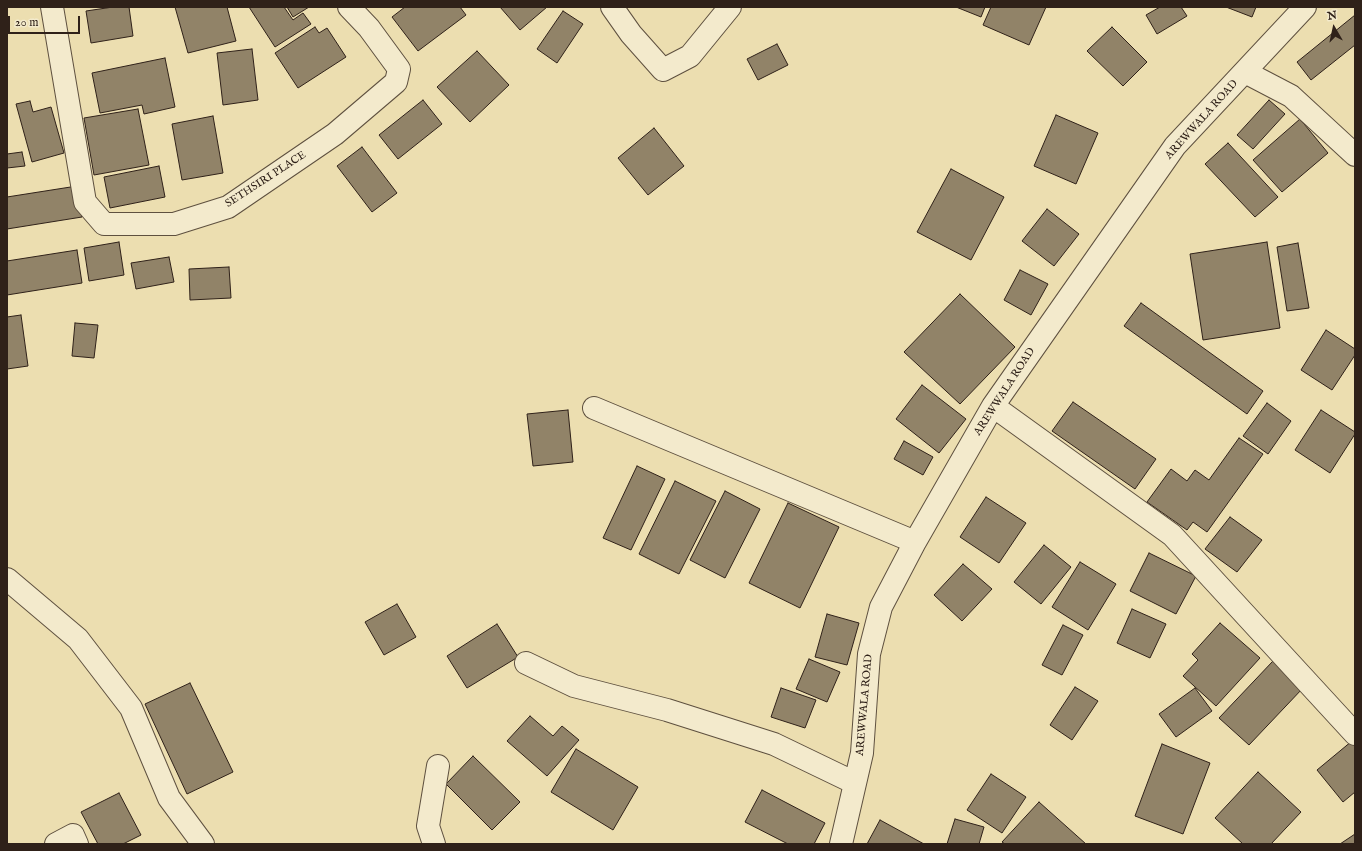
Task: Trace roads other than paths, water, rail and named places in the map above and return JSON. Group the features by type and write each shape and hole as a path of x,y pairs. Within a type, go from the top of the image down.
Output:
{"street":[{"name":"SETHSIRI PLACE","path":"52,7 85,202 104,224 174,224 228,207 335,134 396,82 399,69 369,28 349,7"},
{"path":"612,7 630,34 664,70 690,56 730,7"},
{"name":"AREWWALA ROAD","path":"841,844 862,753 869,654 881,607 915,542 993,406 1175,146 1305,7"},
{"path":"1245,72 1291,96 1355,155"},
{"path":"993,406 1172,535 1355,734"},
{"path":"594,408 915,542"},
{"path":"7,579 78,639 131,708 169,798 203,844"},
{"path":"526,663 574,686 667,710 774,744 855,783"},
{"path":"434,844 428,826 438,766"},
{"path":"56,844 72,835 77,844"}]}
